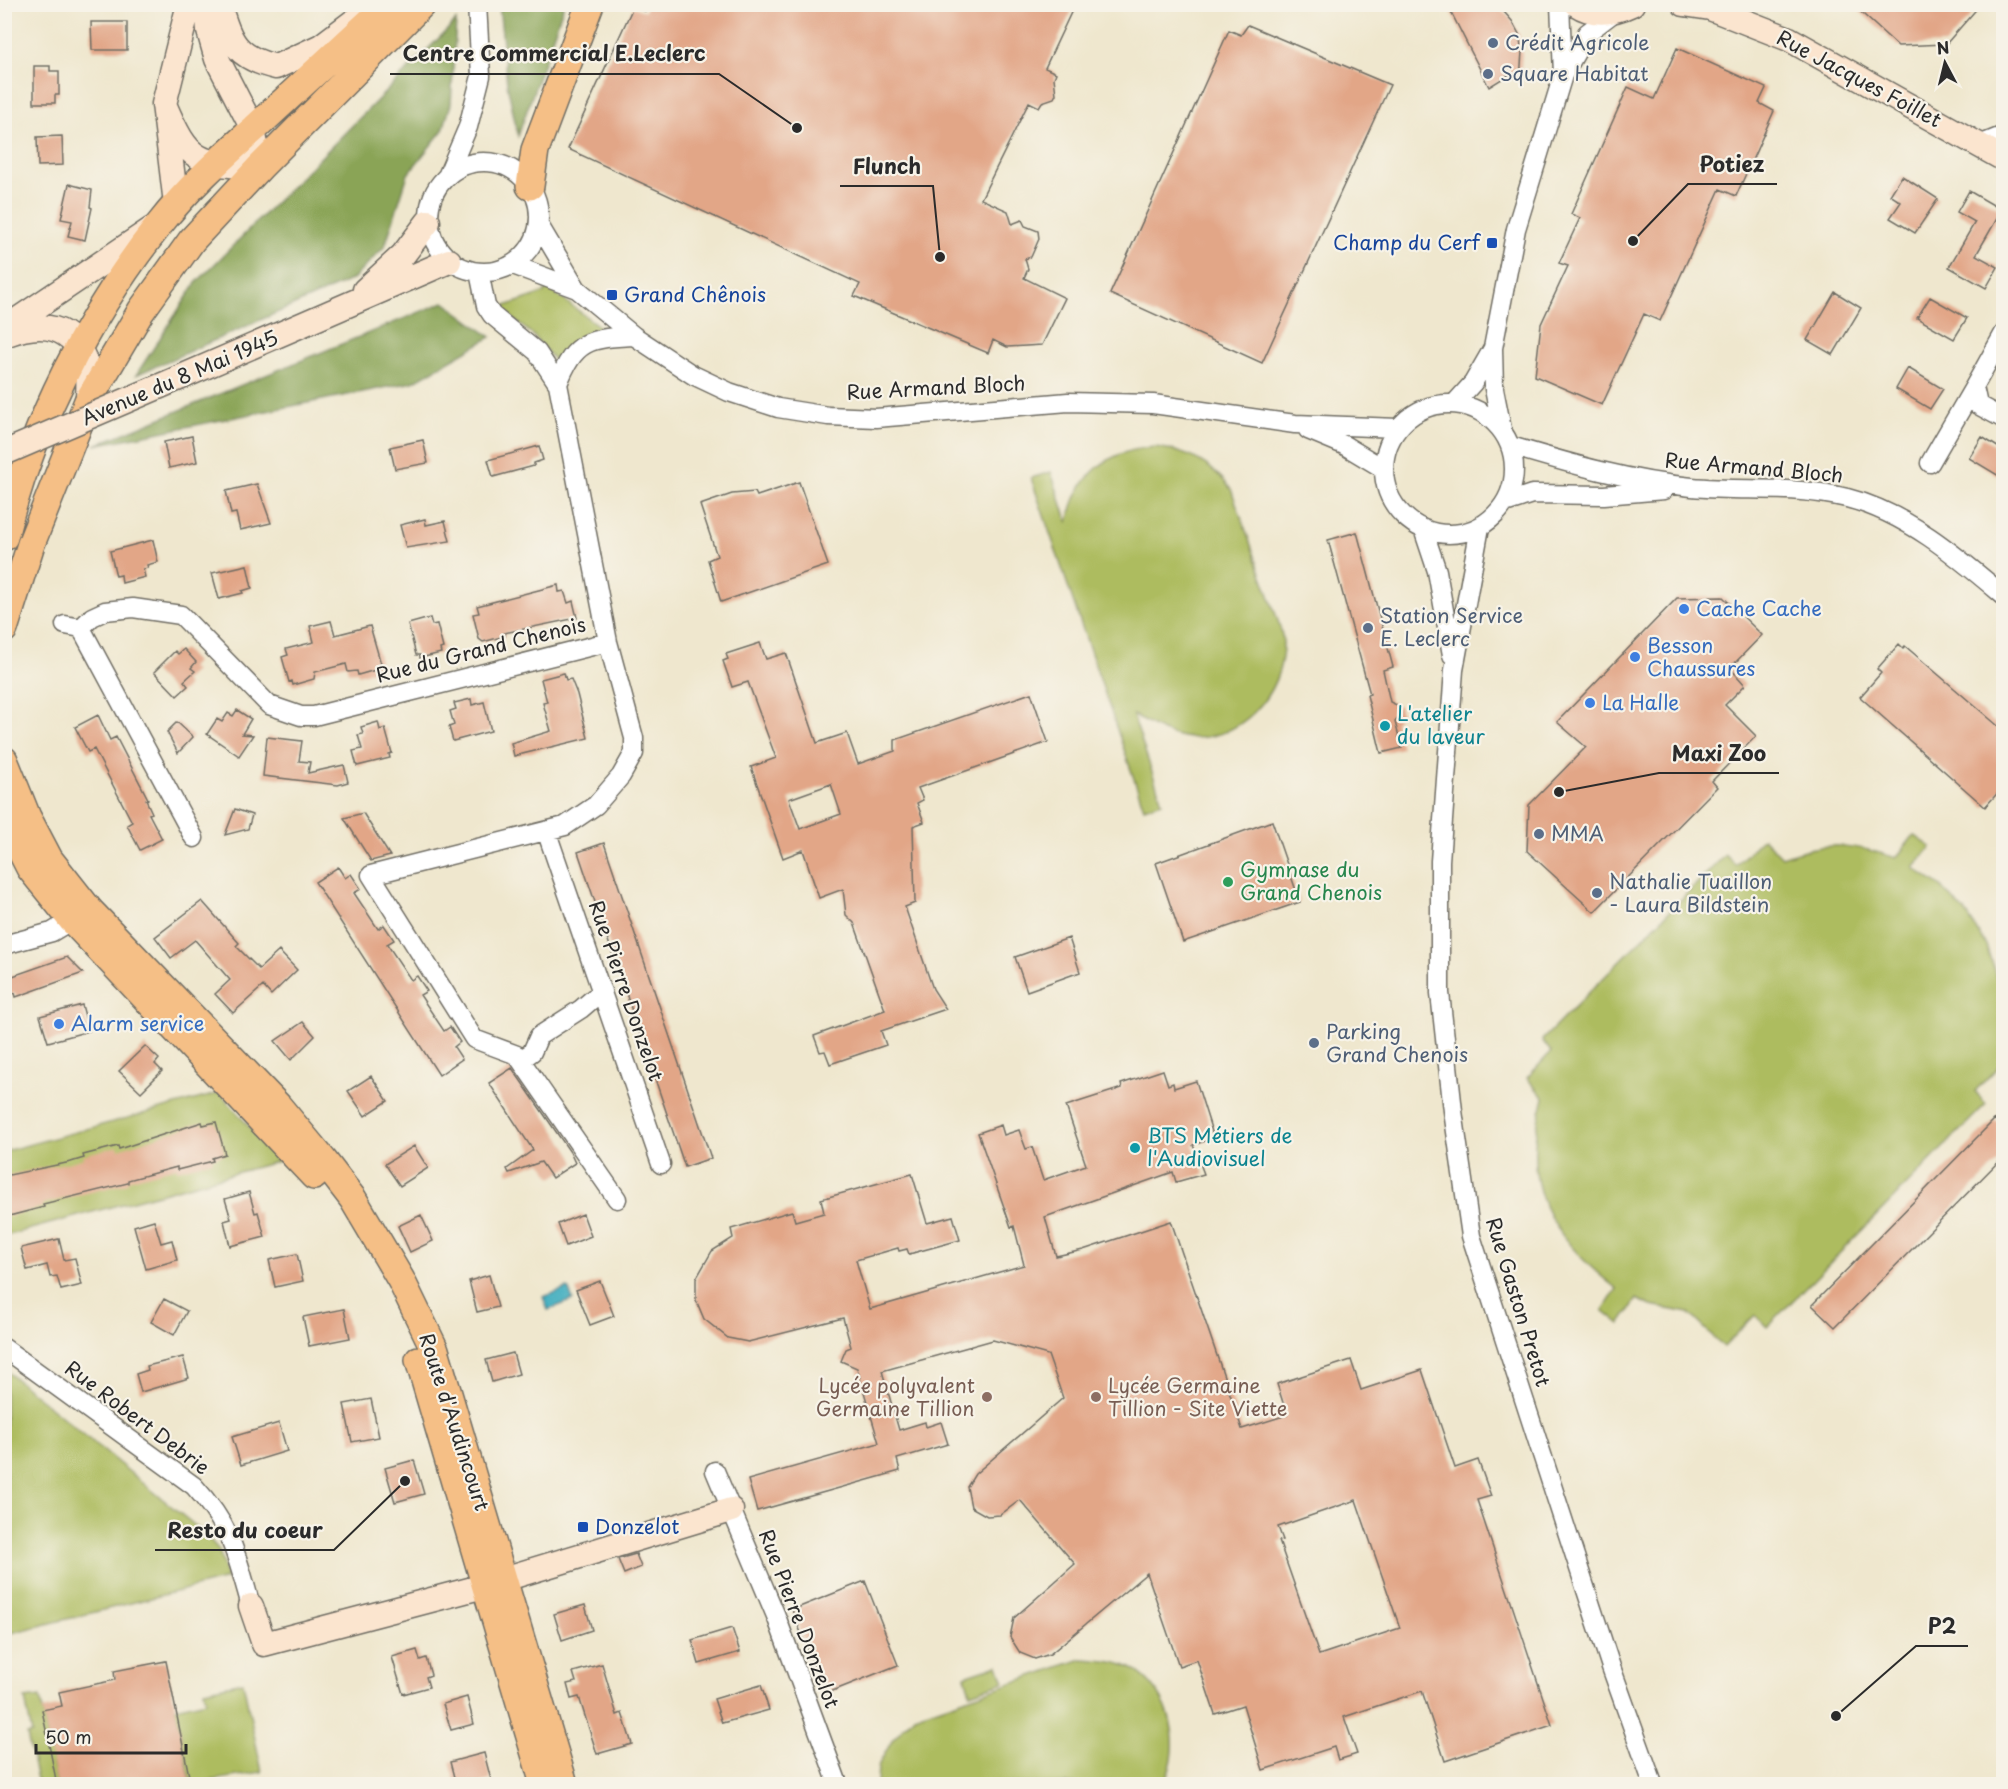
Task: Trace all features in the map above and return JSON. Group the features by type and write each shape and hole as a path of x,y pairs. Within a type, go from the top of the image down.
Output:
{"main road":[{"path":"4,537 22,474 79,349 93,322 159,224 214,165 389,4"},
{"path":"4,629 31,544 88,401 141,310 192,240 260,167 422,4"},
{"path":"530,186 536,150 590,4"},
{"name":"Route d'Audincourt","path":"4,760 27,816 49,859 90,911 278,1106 353,1198 401,1280 435,1350 544,1785"},
{"name":"Route d'Audincourt","path":"4,817 30,868 72,920 310,1170 344,1219 386,1289 418,1357 564,1785"}],"street":[{"path":"176,204 164,104 189,4"},
{"path":"164,104 184,146 193,155 214,165 260,167 254,129 217,59 209,31 207,4"},
{"path":"219,4 225,28 234,46 245,56 276,67 321,46 376,4"},
{"path":"448,174 463,165 480,161 499,163 517,172 530,186 540,211 539,225 535,240 526,254 513,265 496,271 479,272 463,269 449,261 435,243 428,222 429,204 436,188 448,174 468,127 481,76 477,4"},
{"path":"1560,4 1563,75"},
{"path":"1576,4 1599,13 1629,6"},
{"name":"Rue Jacques Foillet","path":"1684,4 1707,6 1789,39 2004,159"},
{"path":"1506,437 1488,416 1472,408 1454,404 1421,410 1398,428 1388,448 1384,469 1387,488 1395,505 1407,519 1423,529 1442,534 1461,533 1480,527 1494,517 1505,503 1513,485 1515,465 1494,389 1493,348 1516,229 1563,75 1587,33 1629,6"},
{"path":"1979,145 2004,135"},
{"name":"Avenue du 8 Mai 1945","path":"355,300 403,255 428,222"},
{"path":"4,329 159,224"},
{"name":"Rue Armand Bloch","path":"539,225 576,289"},
{"name":"Avenue du 8 Mai 1945","path":"4,453 449,261"},
{"name":"Rue Armand Bloch","path":"513,265 576,289 634,336 693,375 729,392 778,408 828,416 876,417 1068,402 1153,404 1295,424 1398,428"},
{"name":"Rue du Grand Chenois","path":"194,838 73,627 92,617 105,611 133,608 181,615 269,705 301,716 314,716 608,642 558,384 537,352 492,315 486,306 479,272"},
{"path":"4,335 24,327 53,327 70,338 87,365 88,401"},
{"path":"1930,463 2004,333"},
{"path":"558,384 566,361 578,350 605,338 634,336"},
{"path":"1454,404 1473,382 1493,348"},
{"path":"1974,387 1978,405 2004,419"},
{"name":"Rue Armand Bloch","path":"1295,424 1353,449 1384,469"},
{"name":"Rue Armand Bloch","path":"1506,437 1587,469 1694,487 1765,487 1848,498 1909,525 1957,556 2004,596"},
{"path":"1505,503 1532,494 1604,495 1694,487"},
{"name":"Rue Gaston Pretot","path":"1480,527 1454,670 1440,861 1440,993 1471,1236 1597,1622 1653,1785"},
{"name":"Rue Gaston Pretot","path":"1423,529 1437,571 1454,670"},
{"path":"608,642 634,738 634,753 621,776 596,805 565,826 547,833 371,875 474,1039 517,1056 521,1060 617,1199"},
{"name":"Rue Pierre Donzelot","path":"547,833 661,1164"},
{"path":"4,945 52,932 72,920"},
{"path":"521,1060 532,1052 539,1036 581,1009 602,991"},
{"name":"Rue Robert Debrie","path":"4,1348 194,1486 217,1511 231,1536 251,1606"},
{"name":"Rue Pierre Donzelot","path":"715,1471 776,1616 838,1785"},
{"path":"251,1606 264,1644 494,1582 731,1510"}],"green space":[{"path":"499,5 564,5 518,136 507,84"},
{"path":"456,21 451,104 443,130 408,174 385,246 353,279 136,375 196,283"},
{"path":"548,288 604,330 589,334 577,341 556,362 532,334 499,308 544,293"},
{"path":"444,302 491,337 413,382 95,445"},
{"path":"1156,447 1179,452 1198,460 1215,472 1231,489 1278,619 1283,642 1276,680 1267,697 1240,724 1222,733 1203,737 1176,736 1133,715 1162,802 1144,808 1031,478 1051,472 1068,523 1079,491 1097,468 1124,453"},
{"path":"1914,835 1931,847 1914,868 1940,886 1967,914 1986,945 2003,998 2003,1062 1975,1091 1986,1104 1767,1327 1755,1315 1724,1347 1689,1313 1651,1306 1637,1299 1620,1324 1603,1310 1617,1289 1574,1249 1557,1228 1545,1206 1538,1183 1535,1157 1537,1129 1544,1098 1527,1078 1551,1052 1542,1040 1725,855 1736,865 1763,838 1782,857 1812,848 1839,846 1866,849 1896,858"},
{"path":"220,1093 279,1161 5,1236 5,1151"},
{"path":"5,1370 204,1533 219,1550 227,1579 7,1634"},
{"path":"1082,1659 1109,1661 1140,1673 1162,1700 1173,1734 1170,1768 1163,1784 877,1784 878,1766 893,1739 914,1716"},
{"path":"998,1665 1004,1682 970,1693 965,1676"},
{"path":"243,1682 262,1772 191,1784 175,1708 206,1701 204,1690"},
{"path":"40,1697 57,1784 38,1784 27,1735 32,1734 25,1699"}],"water":[{"path":"568,1288 573,1300 548,1310 543,1297"}],"building":[{"path":"648,4 1075,4 1045,68 1056,73 1054,78 1056,94 1054,98 1042,102 1039,107 1029,102 981,199 1008,211 1012,224 1022,220 1025,226 1038,231 1039,239 1031,257 1025,259 1028,269 1024,278 1065,298 1042,345 1007,347 993,340 988,353 854,296 860,284 568,149 633,7 645,11"},
{"name":"Crédit Agricole","path":"1466,4 1497,4 1512,21 1519,34 1522,51 1520,80 1508,75 1489,87 1451,12"},
{"path":"1852,4 1981,4 1946,44 1898,46"},
{"path":"91,22 127,22 127,50 92,50"},
{"path":"1248,25 1390,85 1262,363 1110,294 1229,30 1241,35"},
{"path":"1677,48 1766,88 1759,103 1774,111 1736,196 1720,189 1660,321 1644,314 1602,405 1535,376 1541,324 1568,266 1559,263 1580,218 1571,214 1628,87 1654,99"},
{"path":"34,66 50,66 50,71 59,71 59,95 55,95 55,103 34,103"},
{"path":"62,136 63,165 38,166 37,137"},
{"path":"1902,176 1938,199 1915,233 1890,218 1901,202 1890,195"},
{"path":"69,184 92,190 90,207 92,208 85,240 68,236 72,221 61,219"},
{"path":"1969,191 2002,210 1976,255 1998,267 1986,288 1949,267 1975,222 1957,212"},
{"path":"1835,292 1861,308 1833,355 1807,340"},
{"path":"1930,297 1967,318 1954,339 1917,318"},
{"path":"1908,368 1943,389 1930,409 1896,389"},
{"path":"192,436 197,462 169,468 164,442"},
{"path":"1982,437 2004,451 2004,479 1969,458"},
{"path":"423,440 428,463 395,469 390,447"},
{"path":"539,446 543,460 534,463 534,466 493,477 488,460"},
{"path":"799,482 828,565 721,602 708,560 717,556 700,505 732,494 755,492 757,496"},
{"path":"257,484 271,523 240,530 236,513 231,514 226,491"},
{"path":"425,519 426,525 445,521 450,541 406,548 400,525"},
{"name":"Station Service E. Leclerc","path":"1357,532 1393,667 1383,670 1390,702 1399,706 1401,715 1395,722 1402,748 1381,753 1367,695 1370,694 1328,540"},
{"path":"153,540 158,562 147,565 148,568 143,569 145,577 122,583 121,575 116,576 110,551"},
{"path":"247,565 252,588 242,591 243,593 219,599 212,573"},
{"path":"558,585 559,592 564,591 568,603 573,601 577,618 504,633 505,636 483,642 479,639 473,614 479,613 477,606"},
{"path":"1723,597 1762,635 1730,668 1745,685 1725,705 1756,736 1712,781 1717,787 1594,912 1527,851 1529,805 1586,747 1557,722 1677,598"},
{"path":"430,618 432,625 437,624 443,648 440,649 441,653 420,658 420,655 416,655 408,624"},
{"path":"331,621 335,635 370,626 381,664 378,665 379,669 358,675 357,671 348,672 346,664 315,672 314,679 293,685 292,681 289,682 282,657 288,655 286,649 314,642 310,626"},
{"path":"760,643 766,659 786,653 817,743 847,733 858,764 895,751 895,740 1031,693 1048,742 918,788 923,800 917,803 924,822 913,826 915,903 905,907 933,989 946,1009 881,1031 886,1045 830,1064 825,1051 820,1052 814,1036 885,1010 854,923 846,915 843,889 819,898 803,850 783,858 751,767 776,758 748,682 732,687 723,661 728,659 726,654","holes":["831,784 841,814 800,829 789,799"]},
{"path":"1899,644 1903,648 1905,646 2004,731 2004,786 1985,807 1860,697 1881,673 1877,669"},
{"path":"184,649 196,662 191,668 195,671 184,681 188,686 177,696 154,672 175,651 178,654"},
{"path":"564,673 566,680 571,679 577,694 588,738 514,756 511,743 551,731 543,703 547,702 541,679"},
{"path":"471,699 472,705 484,702 491,731 453,741 449,727 454,725 450,711 456,709 454,703"},
{"path":"237,710 251,719 242,734 253,735 239,756 207,734 217,719 222,722 228,713 233,716"},
{"path":"98,715 110,740 116,737 148,799 146,800 152,813 149,814 162,839 140,850 127,825 132,822 94,749 88,752 75,727"},
{"path":"177,722 193,737 178,753 167,732"},
{"path":"378,722 380,730 385,728 392,753 389,754 390,758 357,766 353,751 362,749 358,735 363,734 361,727"},
{"path":"267,737 302,741 299,761 310,762 308,773 344,765 348,782 338,785 263,776"},
{"path":"235,809 252,815 248,829 225,835"},
{"path":"363,813 390,856 371,861 344,818"},
{"name":"Gymnase du Grand Chenois","path":"1272,821 1300,902 1183,942 1156,863"},
{"path":"604,843 711,1158 685,1167 578,852"},
{"path":"338,867 345,878 351,874 361,889 354,893 378,929 384,925 394,940 387,944 411,980 417,976 427,991 420,995 444,1031 450,1027 460,1042 454,1047 462,1059 439,1075 315,882"},
{"path":"202,901 239,943 236,946 259,969 279,951 297,970 271,995 263,986 233,1013 215,994 230,980 195,940 171,958 155,937"},
{"path":"1069,938 1080,972 1027,991 1015,957"},
{"path":"67,957 83,973 16,997 15,993 4,996 4,979"},
{"name":"Alarm service","path":"82,1005 89,1031 48,1042 40,1016"},
{"path":"303,1022 315,1036 291,1060 275,1041"},
{"path":"145,1046 159,1059 155,1064 162,1071 141,1092 119,1071"},
{"path":"512,1068 570,1152 575,1163 552,1178 541,1162 509,1173 507,1169 533,1150 489,1083"},
{"path":"1163,1070 1168,1085 1173,1083 1174,1088 1196,1081 1214,1138 1193,1145 1204,1174 1176,1182 1173,1172 1045,1217 1056,1256 1083,1250 1171,1221 1242,1429 1287,1415 1277,1384 1351,1360 1361,1390 1422,1370 1455,1468 1478,1460 1491,1496 1477,1500 1552,1725 1445,1761 1422,1691 1344,1717 1357,1754 1338,1760 1334,1747 1263,1770 1243,1705 1215,1714 1197,1660 1179,1666 1147,1573 1050,1654 1035,1659 1020,1653 1010,1637 1014,1618 1075,1564 1020,1500 1000,1515 987,1516 971,1507 967,1487 975,1474 1063,1398 1048,1355 993,1340 882,1371 899,1430 925,1422 926,1427 941,1422 948,1444 897,1459 900,1471 757,1511 748,1480 879,1443 857,1368 841,1361 846,1349 851,1347 843,1318 748,1342 728,1338 704,1319 696,1300 696,1279 712,1251 733,1238 731,1229 792,1211 795,1221 824,1213 821,1199 912,1174 927,1223 953,1216 960,1240 909,1254 907,1249 899,1251 898,1248 856,1260 870,1309 1024,1265 1014,1226 1011,1227 978,1133 1001,1125 1004,1135 1019,1130 1026,1149 1032,1147 1043,1180 1086,1165 1066,1106 1122,1088 1121,1084","holes":["1356,1500 1400,1628 1319,1655 1279,1541 1283,1540 1278,1527"]},
{"path":"371,1076 388,1101 365,1116 348,1091"},
{"path":"2004,1115 2004,1156 1835,1327 1812,1305 1995,1119 1997,1122"},
{"path":"202,1122 203,1125 216,1122 225,1154 212,1158 213,1161 177,1170 177,1167 128,1180 128,1183 43,1204 44,1207 9,1216 4,1215 4,1176 71,1162 84,1158 83,1155 118,1146 119,1149"},
{"path":"414,1146 428,1168 400,1186 385,1164"},
{"path":"249,1192 265,1237 230,1246 224,1221 231,1219 225,1199"},
{"path":"583,1214 591,1236 566,1246 558,1224"},
{"path":"421,1215 433,1241 410,1252 398,1226"},
{"path":"154,1220 161,1243 172,1240 177,1260 146,1269 134,1226"},
{"path":"59,1239 64,1260 75,1258 82,1285 61,1290 57,1276 50,1277 47,1265 27,1270 21,1248"},
{"path":"297,1254 303,1281 275,1287 269,1260"},
{"path":"489,1275 498,1307 477,1312 469,1281"},
{"path":"600,1281 614,1316 590,1325 576,1290"},
{"path":"164,1299 187,1311 174,1335 151,1322"},
{"path":"344,1309 350,1338 309,1346 303,1317"},
{"path":"513,1353 519,1374 492,1382 486,1360"},
{"path":"183,1357 189,1378 141,1392 136,1374 148,1370 147,1366"},
{"path":"371,1399 379,1437 352,1442 344,1404"},
{"path":"279,1423 287,1451 241,1465 232,1437"},
{"path":"414,1460 424,1494 395,1502 385,1468"},
{"path":"636,1554 641,1567 624,1574 618,1559"},
{"path":"865,1581 898,1665 825,1694 792,1610"},
{"path":"585,1605 592,1630 562,1640 554,1614"},
{"path":"732,1628 740,1652 699,1664 692,1640"},
{"path":"417,1650 420,1660 426,1658 431,1675 426,1677 429,1687 403,1694 392,1657"},
{"path":"166,1661 190,1781 173,1785 57,1785 42,1710 62,1706 59,1692 115,1680 114,1671"},
{"path":"602,1664 617,1715 622,1713 632,1744 597,1754 579,1697 571,1699 567,1684 576,1682 573,1672"},
{"path":"761,1685 769,1710 722,1723 714,1699"},
{"path":"467,1697 474,1724 451,1730 443,1704"},
{"path":"484,1753 491,1780 476,1785 456,1785 450,1762"}],"place":[{"name":"Crédit Agricole","path":"1493,43"},
{"name":"Square Habitat","path":"1488,74"},
{"name":"Centre Commercial E.Leclerc","path":"797,128"},
{"name":"Potiez","path":"1633,241"},
{"name":"Champ du Cerf","path":"1492,243"},
{"name":"Flunch","path":"940,257"},
{"name":"Grand Chênois","path":"612,295"},
{"name":"Cache Cache","path":"1684,609"},
{"name":"Station Service E. Leclerc","path":"1368,628"},
{"name":"Besson Chaussures","path":"1635,657"},
{"name":"La Halle","path":"1590,703"},
{"name":"L'atelier du laveur","path":"1385,726"},
{"name":"Maxi Zoo","path":"1559,792"},
{"name":"MMA","path":"1539,834"},
{"name":"Gymnase du Grand Chenois","path":"1228,882"},
{"name":"Nathalie Tuaillon - Laura Bildstein","path":"1597,893"},
{"name":"Alarm service","path":"59,1024"},
{"name":"Parking Grand Chenois","path":"1314,1043"},
{"name":"BTS Métiers de l'Audiovisuel","path":"1135,1148"},
{"name":"Lycée polyvalent Germaine Tillion","path":"987,1397"},
{"name":"Lycée Germaine Tillion - Site Viette","path":"1096,1397"},
{"name":"Resto du coeur","path":"405,1481"},
{"name":"Donzelot","path":"583,1527"},
{"name":"P2","path":"1836,1716"}]}
